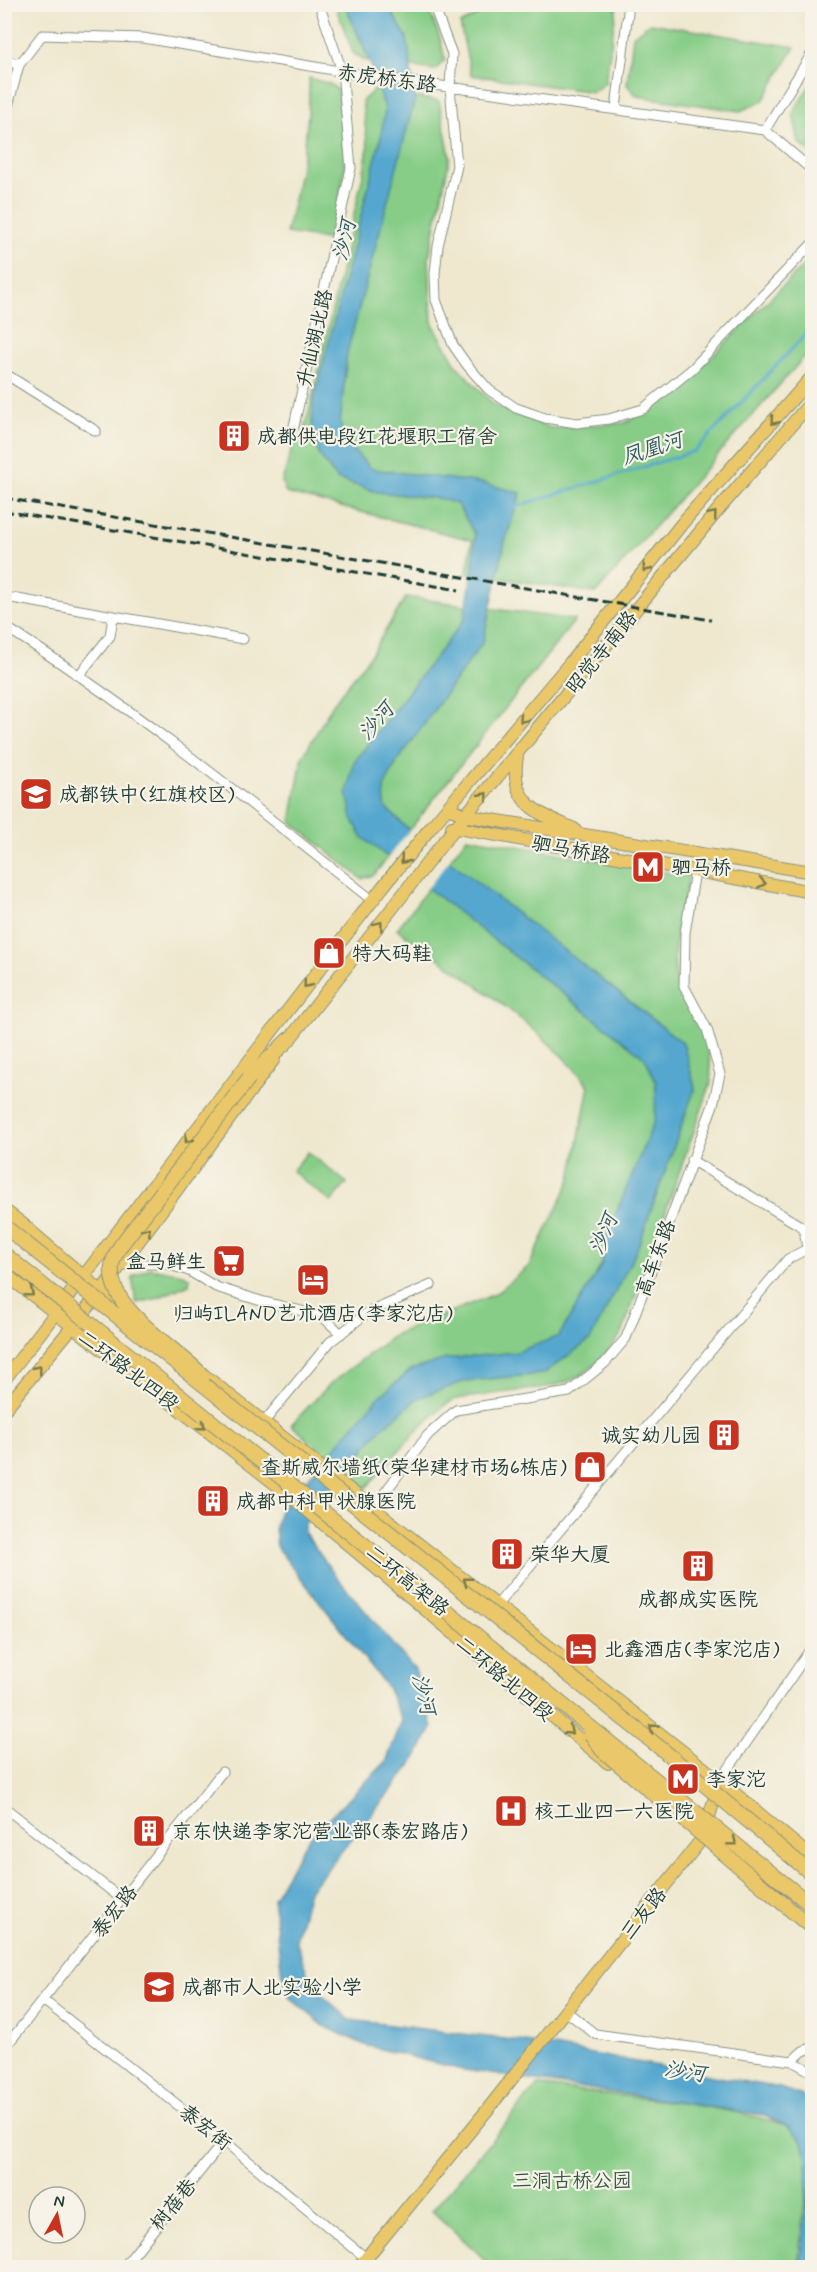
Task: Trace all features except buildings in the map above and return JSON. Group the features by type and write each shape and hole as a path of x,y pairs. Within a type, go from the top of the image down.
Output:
{"highway":[{"path":"238,1412 189,1361 127,1310 115,1286 111,1267 121,1245 249,1078 290,1039"},
{"path":"4,1209 27,1229"},
{"name":"二环高架路","path":"4,1226 664,1751 813,1874"},
{"name":"二环高架路","path":"4,1254 182,1395 813,1906"},
{"path":"583,1722 602,1750 813,1930"},
{"path":"664,1751 690,1765 813,1867"}],"main road":[{"name":"昭觉寺南路","path":"4,1380 84,1280 259,1045 372,900 685,520 813,377"},
{"name":"昭觉寺南路","path":"4,1410 123,1264 290,1039 445,840 468,816 718,509 813,401"},
{"path":"517,755 516,783 525,802 549,818 592,837"},
{"name":"驷马桥路","path":"448,808 468,816 813,872"},
{"name":"驷马桥路","path":"436,822 457,828 813,892"},
{"name":"二环路北四段","path":"27,1229 100,1293 720,1781 813,1858"},
{"name":"二环路北四段","path":"4,1273 282,1489 701,1840 813,1930"},
{"name":"三友路","path":"368,2256 488,2109 701,1840 720,1781"},
{"path":"358,2268 368,2256"}],"street":[{"name":"升仙湖北路","path":"294,426 351,168 342,71 319,4"},
{"path":"434,4 452,54 450,87 457,166 438,246 435,273 436,300 453,345 466,365 489,390 516,408 545,418 577,423 609,419 642,409 692,369 813,244"},
{"path":"616,108 629,4"},
{"name":"赤虎桥东路","path":"4,121 20,65 42,35 90,35 143,38 375,77 765,130"},
{"path":"813,53 765,130 813,170"},
{"path":"4,59 20,65"},
{"path":"4,373 96,430"},
{"path":"12,598 243,639"},
{"path":"80,674 110,636 113,616"},
{"path":"4,626 80,674 273,821 372,900"},
{"name":"高车东路","path":"374,1507 428,1435 456,1410 569,1392 605,1363 626,1338 713,1105 720,1074 707,1029 684,986 685,933 695,871"},
{"path":"497,1605 788,1259 810,1252 804,1228 692,1160"},
{"path":"123,1264 167,1264 189,1271 216,1287 322,1316 341,1334"},
{"path":"264,1422 330,1342 366,1313 431,1285"},
{"path":"720,1781 813,1647"},
{"name":"泰宏路","path":"4,2049 222,1772"},
{"path":"4,1807 123,1900"},
{"name":"泰宏街","path":"43,2000 368,2256 378,2268"},
{"path":"566,2011 595,2034 792,2061 813,2072"},
{"path":"792,2061 803,2051 813,2048"},
{"name":"树蓓巷","path":"123,2268 224,2141"}],"green space":[{"path":"523,4 617,5 605,83 593,92 471,75 460,24 494,7"},
{"path":"335,5 427,5 440,38 445,60 435,70 364,60 353,53"},
{"path":"650,23 795,47 763,101 740,111 637,96 627,85 633,36"},
{"path":"309,78 330,84 339,91 345,169 331,240 286,233 303,156 308,118"},
{"path":"812,81 812,153 799,143 793,113"},
{"path":"374,90 439,101 450,156 429,257 432,322 457,366 493,404 550,428 625,423 675,393 812,257 812,348 596,593 467,573 472,540 286,493 282,482 295,437 302,441 364,171 368,148 362,101"},
{"path":"406,597 575,620 374,875 362,879 291,822 302,758 333,704 370,656"},
{"path":"467,837 689,876 677,930 675,972 682,996 705,1039 710,1061 711,1083 623,1331 608,1351 579,1376 563,1383 454,1400 421,1427 366,1488 291,1425 331,1383 396,1334 495,1294 529,1266 571,1179 589,1086 569,1063 523,1021 397,929"},
{"path":"308,1152 347,1183 331,1202 292,1171"},
{"path":"150,1268 183,1274 190,1278 189,1284 155,1299 136,1303 132,1277"},
{"name":"三洞古桥公园","path":"538,2085 702,2106 766,2119 797,2129 812,2160 798,2267 489,2267 479,2254 432,2211"}],"water":[{"name":"沙河","path":"345,5 387,5 407,37 415,99 347,353 340,424 349,446 372,469 482,483 521,493 505,542 483,642 397,762 384,787 385,807 404,825 683,1043 695,1088 636,1252 590,1340 543,1374 466,1381 418,1398 378,1432 304,1525 304,1532 334,1574 415,1670 433,1727 410,1767 309,1891 296,1940 311,1985 350,2020 520,2041 780,2088 812,2099 812,2267 800,2267 807,2182 805,2150 797,2135 784,2124 763,2115 458,2069 365,2045 324,2026 289,1997 282,1976 273,1898 307,1840 386,1762 402,1721 387,1687 277,1548 275,1527 280,1510 378,1398 411,1370 446,1359 517,1352 559,1336 602,1264 606,1238 655,1119 656,1082 645,1058 362,837 352,818 347,793 354,762 464,620 473,569 475,534 457,504 442,499 377,492 337,479 319,455 312,424 313,403 380,141 385,109 370,62"}],"pier":[{"path":"412,827 451,858 427,889 387,859"}],"waterway":[{"name":"凤凰河","path":"515,507 695,451 812,328"}],"railway":[{"path":"4,498 711,620"},
{"path":"4,511 459,590"}],"place":[{"name":"成都供电段红花堰职工宿舍","path":"234,436"},
{"name":"成都铁中(红旗校区)","path":"36,794"},
{"name":"驷马桥","path":"648,867"},
{"name":"特大码鞋","path":"329,953"},
{"name":"盒马鲜生","path":"229,1261"},
{"name":"归屿ILAND艺术酒店(李家沱店)","path":"313,1280"},
{"name":"诚实幼儿园","path":"724,1435"},
{"name":"查斯威尔墙纸(荣华建材市场6栋店)","path":"590,1467"},
{"name":"成都中科甲状腺医院","path":"213,1501"},
{"name":"荣华大厦","path":"507,1554"},
{"name":"成都成实医院","path":"698,1566"},
{"name":"北鑫酒店(李家沱店)","path":"581,1649"},
{"name":"李家沱","path":"683,1779"},
{"name":"核工业四一六医院","path":"511,1811"},
{"name":"京东快递李家沱营业部(泰宏路店)","path":"149,1831"},
{"name":"成都市人北实验小学","path":"159,1987"}]}
